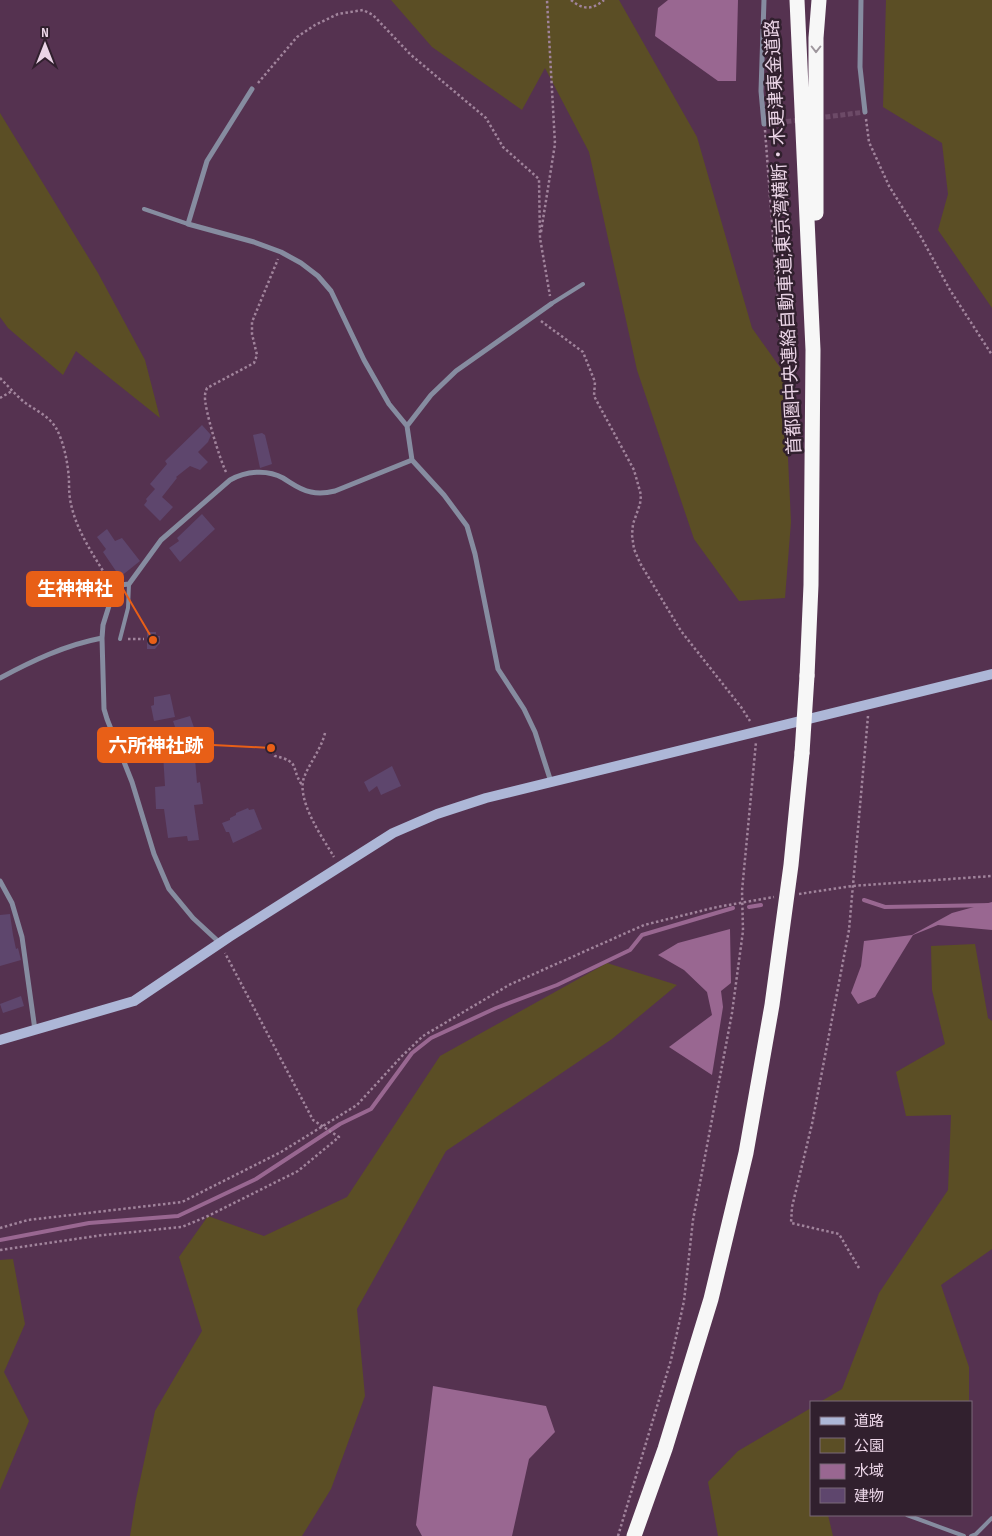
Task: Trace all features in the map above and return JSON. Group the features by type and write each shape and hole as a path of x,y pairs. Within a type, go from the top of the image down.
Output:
{"highway":[{"name":"首都圏中央連絡自動車道;東京湾横断・木更津東金道路","path":"790,0 813,473"},
{"name":"首都圏中央連絡自動車道;東京湾横断・木更津東金道路","path":"634,1536 665,1450 711,1300 746,1153 772,1005 791,864 802,753 807,676 813,473 813,350 797,0"},
{"path":"813,350 817,265 816,38 819,0"}],"street":[{"path":"764,0 761,91 764,124"},
{"path":"861,0 860,67 865,112"},
{"path":"252,90 207,161 188,224 254,242 280,252 301,263 318,276 331,292 369,369 389,404 407,426 412,460 444,495 467,526 475,554 498,670 524,709 535,732 551,782"},
{"path":"407,426 431,395 456,371 551,304"},
{"path":"220,943 194,918 169,889 154,854 132,782 104,709 103,625 114,590 120,585 130,584 161,540 230,480 240,474 270,472 282,477 298,488 321,494 335,491 412,460"},
{"path":"0,678 38,659 82,642 102,638"},
{"path":"0,1040 134,1001 220,943 394,833 437,814 486,798 992,674"},
{"path":"0,881 12,903 22,937 35,1031"}],"lane":[{"path":"144,209 188,224"},
{"path":"551,304 583,284"},
{"path":"120,639 128,608 130,584"},
{"path":"117,742 159,729"},
{"path":"910,1516 964,1536"},
{"path":"971,1536 976,1534 992,1518"}],"path":[{"path":"540,238 555,144 547,0"},
{"path":"571,0 578,6 589,8 596,6 604,0"},
{"path":"252,90 297,37 315,25 338,14 352,11 363,10 373,15 384,24 411,55 486,118 503,147 539,179 540,238 551,304"},
{"path":"865,112 869,142 889,186 922,237 950,290 992,355"},
{"path":"764,124 781,343"},
{"path":"230,480 222,463 205,396 207,388 254,362 257,355 252,334 252,322 280,252"},
{"path":"535,317 583,352 594,382 594,396 634,470 639,484 640,504 633,524 632,535 634,549 681,631 741,707 756,732 742,902 743,931 732,1013 693,1220 684,1301 671,1360 618,1536"},
{"path":"0,378 12,391 26,403 43,413 55,426 61,438 69,477 70,498 75,517 84,540 114,590"},
{"path":"0,398 12,391"},
{"path":"120,639 144,639"},
{"path":"858,1268 839,1234 791,1223 792,1207 812,1124 847,939 869,705"},
{"path":"326,734 304,777 303,786 307,806 314,822 340,868"},
{"path":"272,751 275,756 289,759 295,766 296,776 303,786"},
{"path":"797,894 852,886 992,876"},
{"path":"0,1228 28,1220 182,1202 281,1152 357,1106 401,1057 423,1036 508,985 644,925 742,902 779,896"},
{"path":"0,1250 103,1235 182,1227 298,1171 339,1136 313,1120 220,943"}],"green space":[{"path":"391,0 619,0 697,137 752,328 784,373 791,522 785,598 739,601 694,539 637,370 589,152 545,68 522,110 432,47"},
{"path":"886,0 992,0 992,308 938,230 948,194 942,143 883,107"},
{"path":"0,113 98,273 145,360 160,418 76,351 63,375 8,328 0,317"},
{"path":"975,944 988,1018 992,1021 992,1249 941,1285 969,1367 969,1401 822,1401 842,1389 879,1293 948,1190 951,1115 906,1116 896,1072 945,1044 932,990 931,946"},
{"path":"607,963 677,985 612,1039 446,1151 357,1309 365,1396 331,1489 302,1536 130,1536 155,1411 202,1331 179,1257 208,1216 264,1236 347,1197 440,1056"},
{"path":"13,1259 25,1324 4,1372 29,1421 0,1490 0,1260"},
{"path":"810,1409 810,1516 828,1516 833,1536 718,1536 708,1482 738,1451"}],"water":[{"path":"668,0 738,0 736,81 718,81 655,36 658,8"},
{"path":"992,902 992,930 938,925 913,935 875,997 858,1004 851,993 861,966 864,941 912,935 952,913"},
{"path":"730,929 731,983 721,991 723,1007 712,1075 669,1047 712,1015 707,992 684,970 658,955 678,943"},
{"path":"433,1386 546,1406 555,1432 529,1459 512,1536 422,1536 416,1525"}],"building":[{"path":"202,425 211,435 208,442 198,452 208,462 200,470 190,466 176,477 162,497 173,507 160,521 144,505 147,501 146,499 155,489 150,484 167,464 165,461"},
{"path":"262,433 265,435 272,464 260,468 253,435"},
{"path":"202,514 215,529 180,562 169,548 179,541 177,538"},
{"path":"107,529 115,541 122,538 140,561 120,577 103,552 106,549 97,537"},
{"path":"147,632 156,632 156,636 160,636 160,643 155,649 147,649"},
{"path":"170,694 175,717 154,721 151,706 154,705 154,697"},
{"path":"190,716 200,745 194,747 197,783 200,782 203,804 194,805 199,840 188,841 187,836 168,838 164,809 156,809 155,787 165,786 163,754 184,753 173,721"},
{"path":"392,766 401,786 381,795 377,786 369,792 364,782"},
{"path":"248,808 249,810 254,809 262,829 233,843 229,832 226,832 222,823 230,820 236,813"},
{"path":"10,914 16,949 18,948 21,960 0,966 0,915"},
{"path":"21,996 24,1006 3,1013 0,1004"}],"waterway":[{"path":"864,900 885,907 992,905"},
{"path":"749,907 761,905"},
{"path":"0,1240 89,1223 178,1216 256,1179 340,1124 371,1109 412,1053 431,1038 496,1008 557,985 630,950 642,935 733,908"}],"tunnel":[{"path":"818,118 865,112"},
{"path":"764,124 800,120"}],"place":[{"name":"生神神社","path":"153,640"},
{"name":"六所神社跡","path":"271,748"}]}
